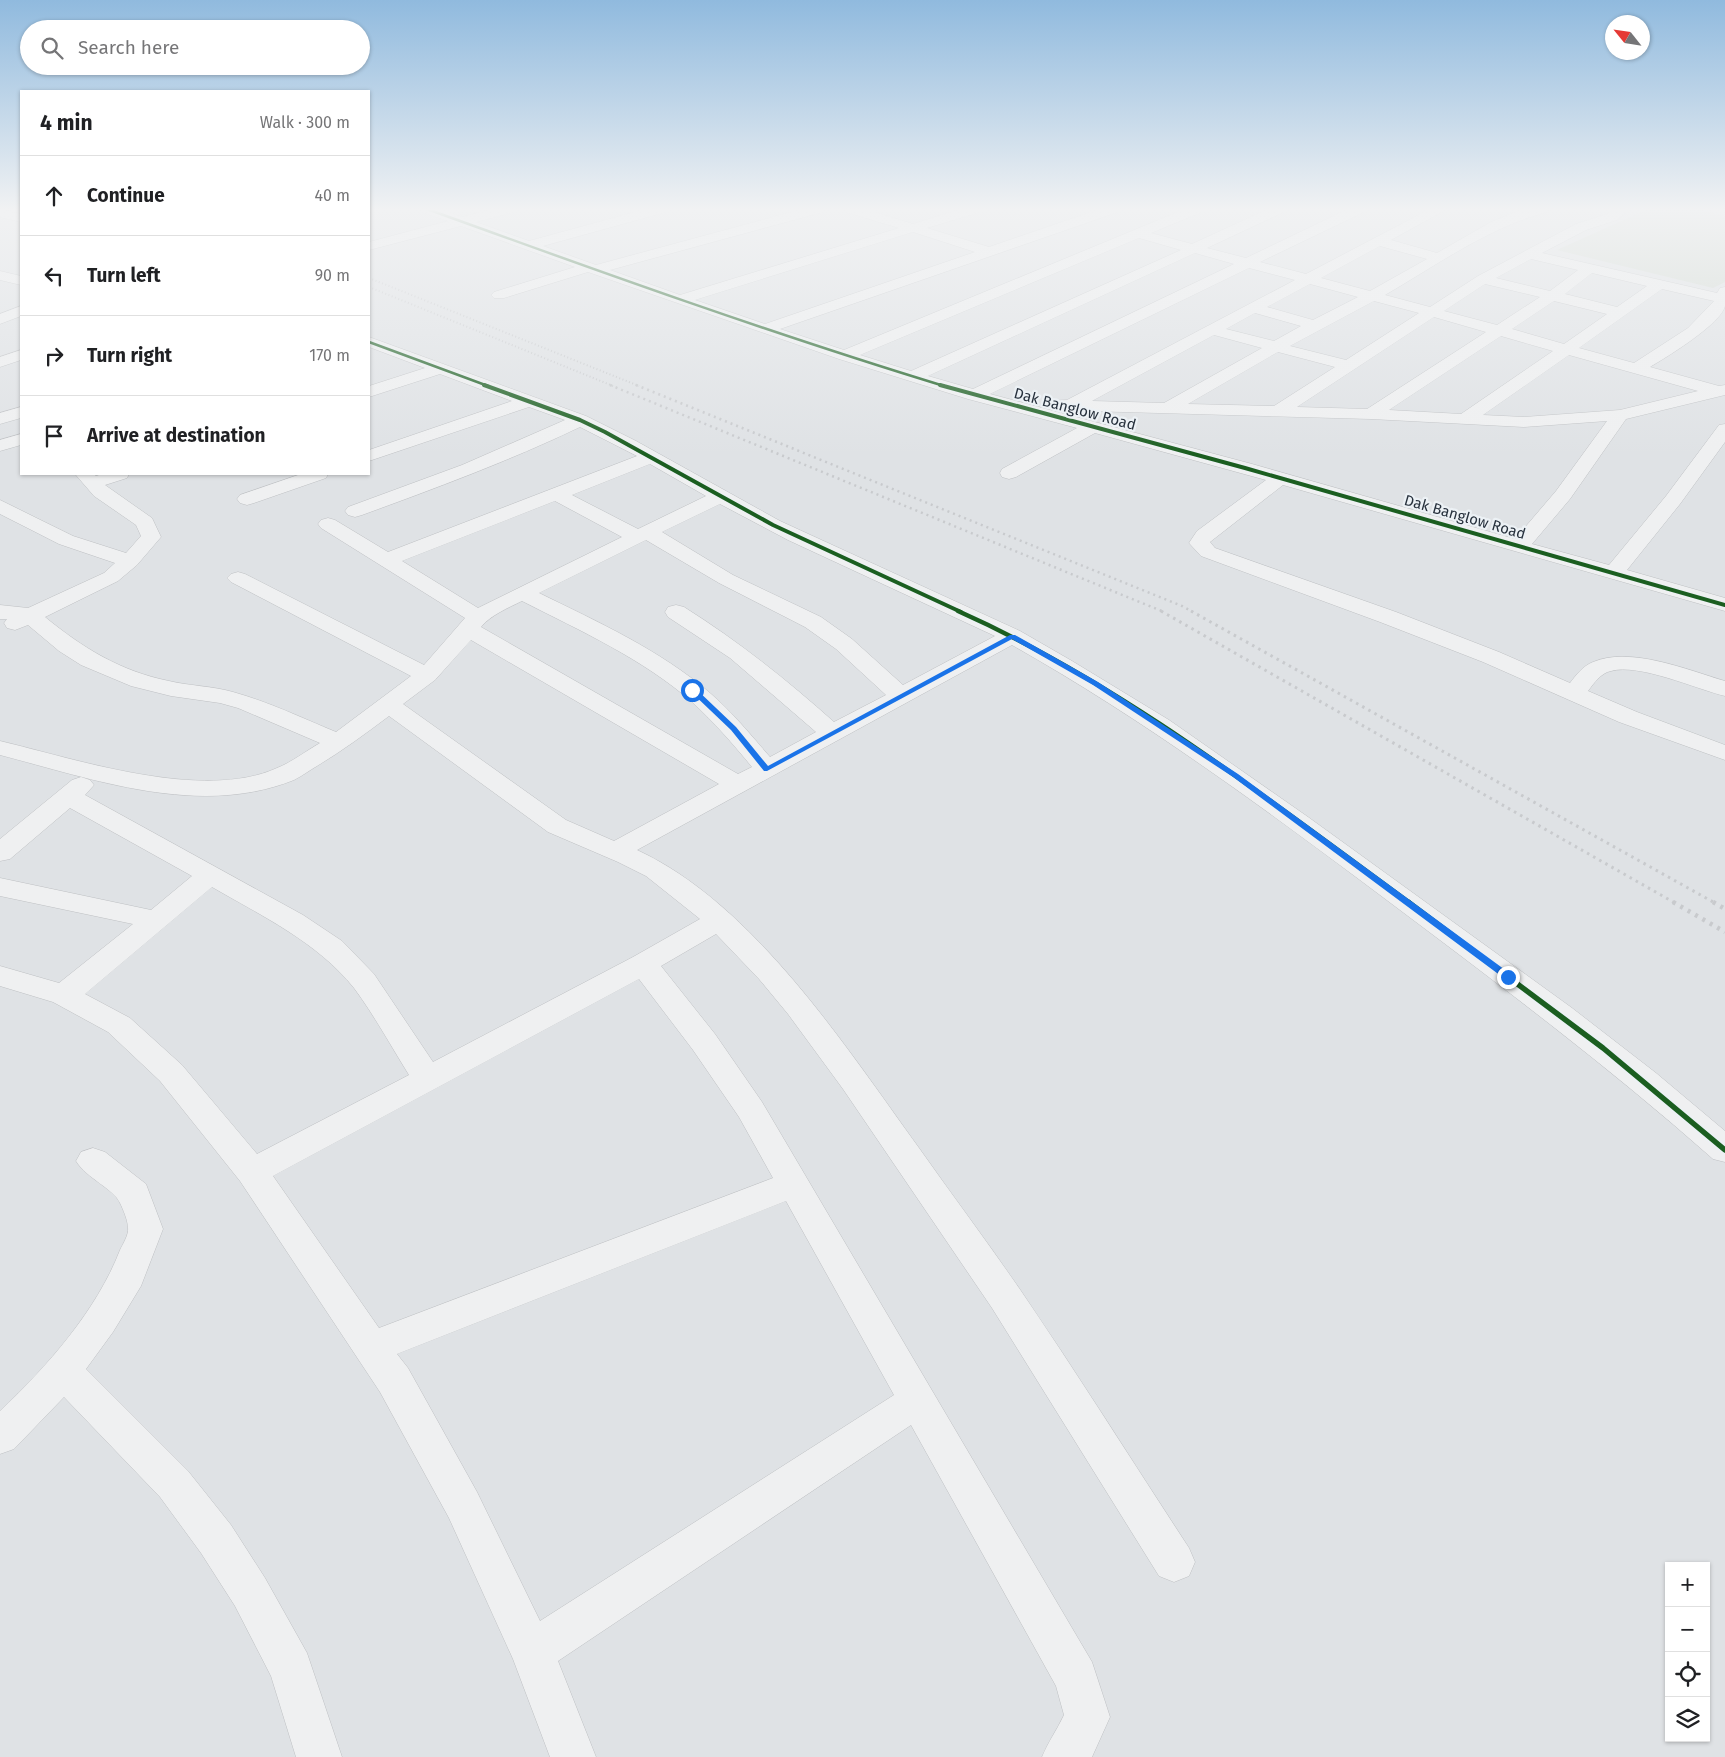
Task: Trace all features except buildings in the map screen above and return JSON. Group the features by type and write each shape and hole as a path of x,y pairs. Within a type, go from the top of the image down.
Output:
{"street":[{"path":"499,295 511,291"},
{"name":"Dak Banglow Road","path":"654,291 845,356 974,395 1280,478 1519,546 1723,600"},
{"path":"680,300 709,291"},
{"path":"764,329 875,291"},
{"path":"845,356 999,291"},
{"path":"913,376 1099,291"},
{"path":"974,395 1189,291"},
{"path":"1072,405 1285,291"},
{"path":"1353,291 1722,391"},
{"path":"1166,409 1275,347 1380,291"},
{"path":"1277,412 1462,291"},
{"path":"1537,291 1620,312"},
{"path":"1371,414 1559,291"},
{"path":"1465,420 1650,291"},
{"path":"1695,291 1725,296"},
{"path":"1636,369 1677,344 1694,331 1725,296"},
{"path":"1253,308 1315,325"},
{"path":"0,319 20,311"},
{"path":"1213,330 1348,366"},
{"path":"370,344 580,420 606,432 775,526 1012,636 1096,684 1236,776 1608,1051 1683,1112 1725,1150"},
{"path":"0,362 20,354"},
{"path":"0,362 20,369"},
{"path":"370,392 439,369"},
{"path":"1012,405 1072,405 1371,414 1524,422 1620,415 1722,391"},
{"path":"370,456 529,401"},
{"path":"0,419 20,412"},
{"path":"1519,546 1563,494 1620,415"},
{"path":"355,511 476,467 518,450 580,420"},
{"path":"1009,473 1093,427"},
{"path":"1615,572 1673,500 1725,429"},
{"path":"0,448 20,439"},
{"path":"0,448 20,452"},
{"path":"387,560 652,457"},
{"path":"88,478 112,475"},
{"path":"247,499 316,475"},
{"path":"0,631 111,577 130,562 151,537 145,522 101,492 88,478"},
{"path":"1280,478 1204,535 1199,543 1208,552 1491,656 1628,717 1725,753"},
{"path":"556,494 643,534 726,579 813,622 844,644 901,696"},
{"path":"0,748 95,773 168,786 217,788 251,784 286,774 339,742 427,675 451,650 472,623 522,593 720,497"},
{"path":"0,506 66,540 130,562"},
{"path":"328,524 387,560 472,623 739,785"},
{"path":"238,578 427,675"},
{"path":"522,593 638,653 669,672 727,722 767,769"},
{"path":"0,612 29,616 67,646 89,660 139,681 171,689 223,696 246,703 339,742"},
{"path":"676,612 730,646 774,681 833,734"},
{"path":"615,851 1012,636"},
{"path":"1574,692 1593,672 1603,665 1617,662 1635,664 1725,689"},
{"path":"389,704 557,826 640,860 666,876 702,904 772,973 850,1074 1005,1297 1174,1562"},
{"path":"0,853 95,773"},
{"path":"68,796 293,921 332,948 364,981 427,1078"},
{"path":"64,995 209,875"},
{"path":"0,887 155,920"},
{"path":"252,1172 643,964 719,920"},
{"path":"643,964 731,1080 750,1110 1076,1678 1086,1717 1071,1750 1065,1757"},
{"path":"0,976 64,995 119,1025 171,1073 252,1172 394,1380 463,1505 532,1652 573,1757"},
{"path":"0,1438 40,1398 63,1371 100,1321 128,1276 146,1229 134,1193 93,1161"},
{"path":"372,1347 792,1185"},
{"path":"63,1371 174,1484 216,1539 250,1592 291,1669 319,1757"},
{"path":"532,1652 916,1401"}],"railway":[{"path":"379,291 613,386"},
{"path":"401,291 639,386"},
{"path":"610,385 1164,612"},
{"path":"636,385 1193,612"},
{"path":"1161,611 1675,903"},
{"path":"1191,611 1715,903"},
{"path":"1673,902 1725,932"},
{"path":"1713,902 1725,909"}],"cycle path":[{"path":"655,291 845,356 974,395 1245,468 1725,605"},
{"path":"370,342 580,420 629,444 773,525 1000,630 1113,695 1253,789 1518,984 1603,1048 1725,1150"}],"route":[{"path":"692,690 734,729 767,769 1012,636 1096,684 1236,776 1508,977"}]}
